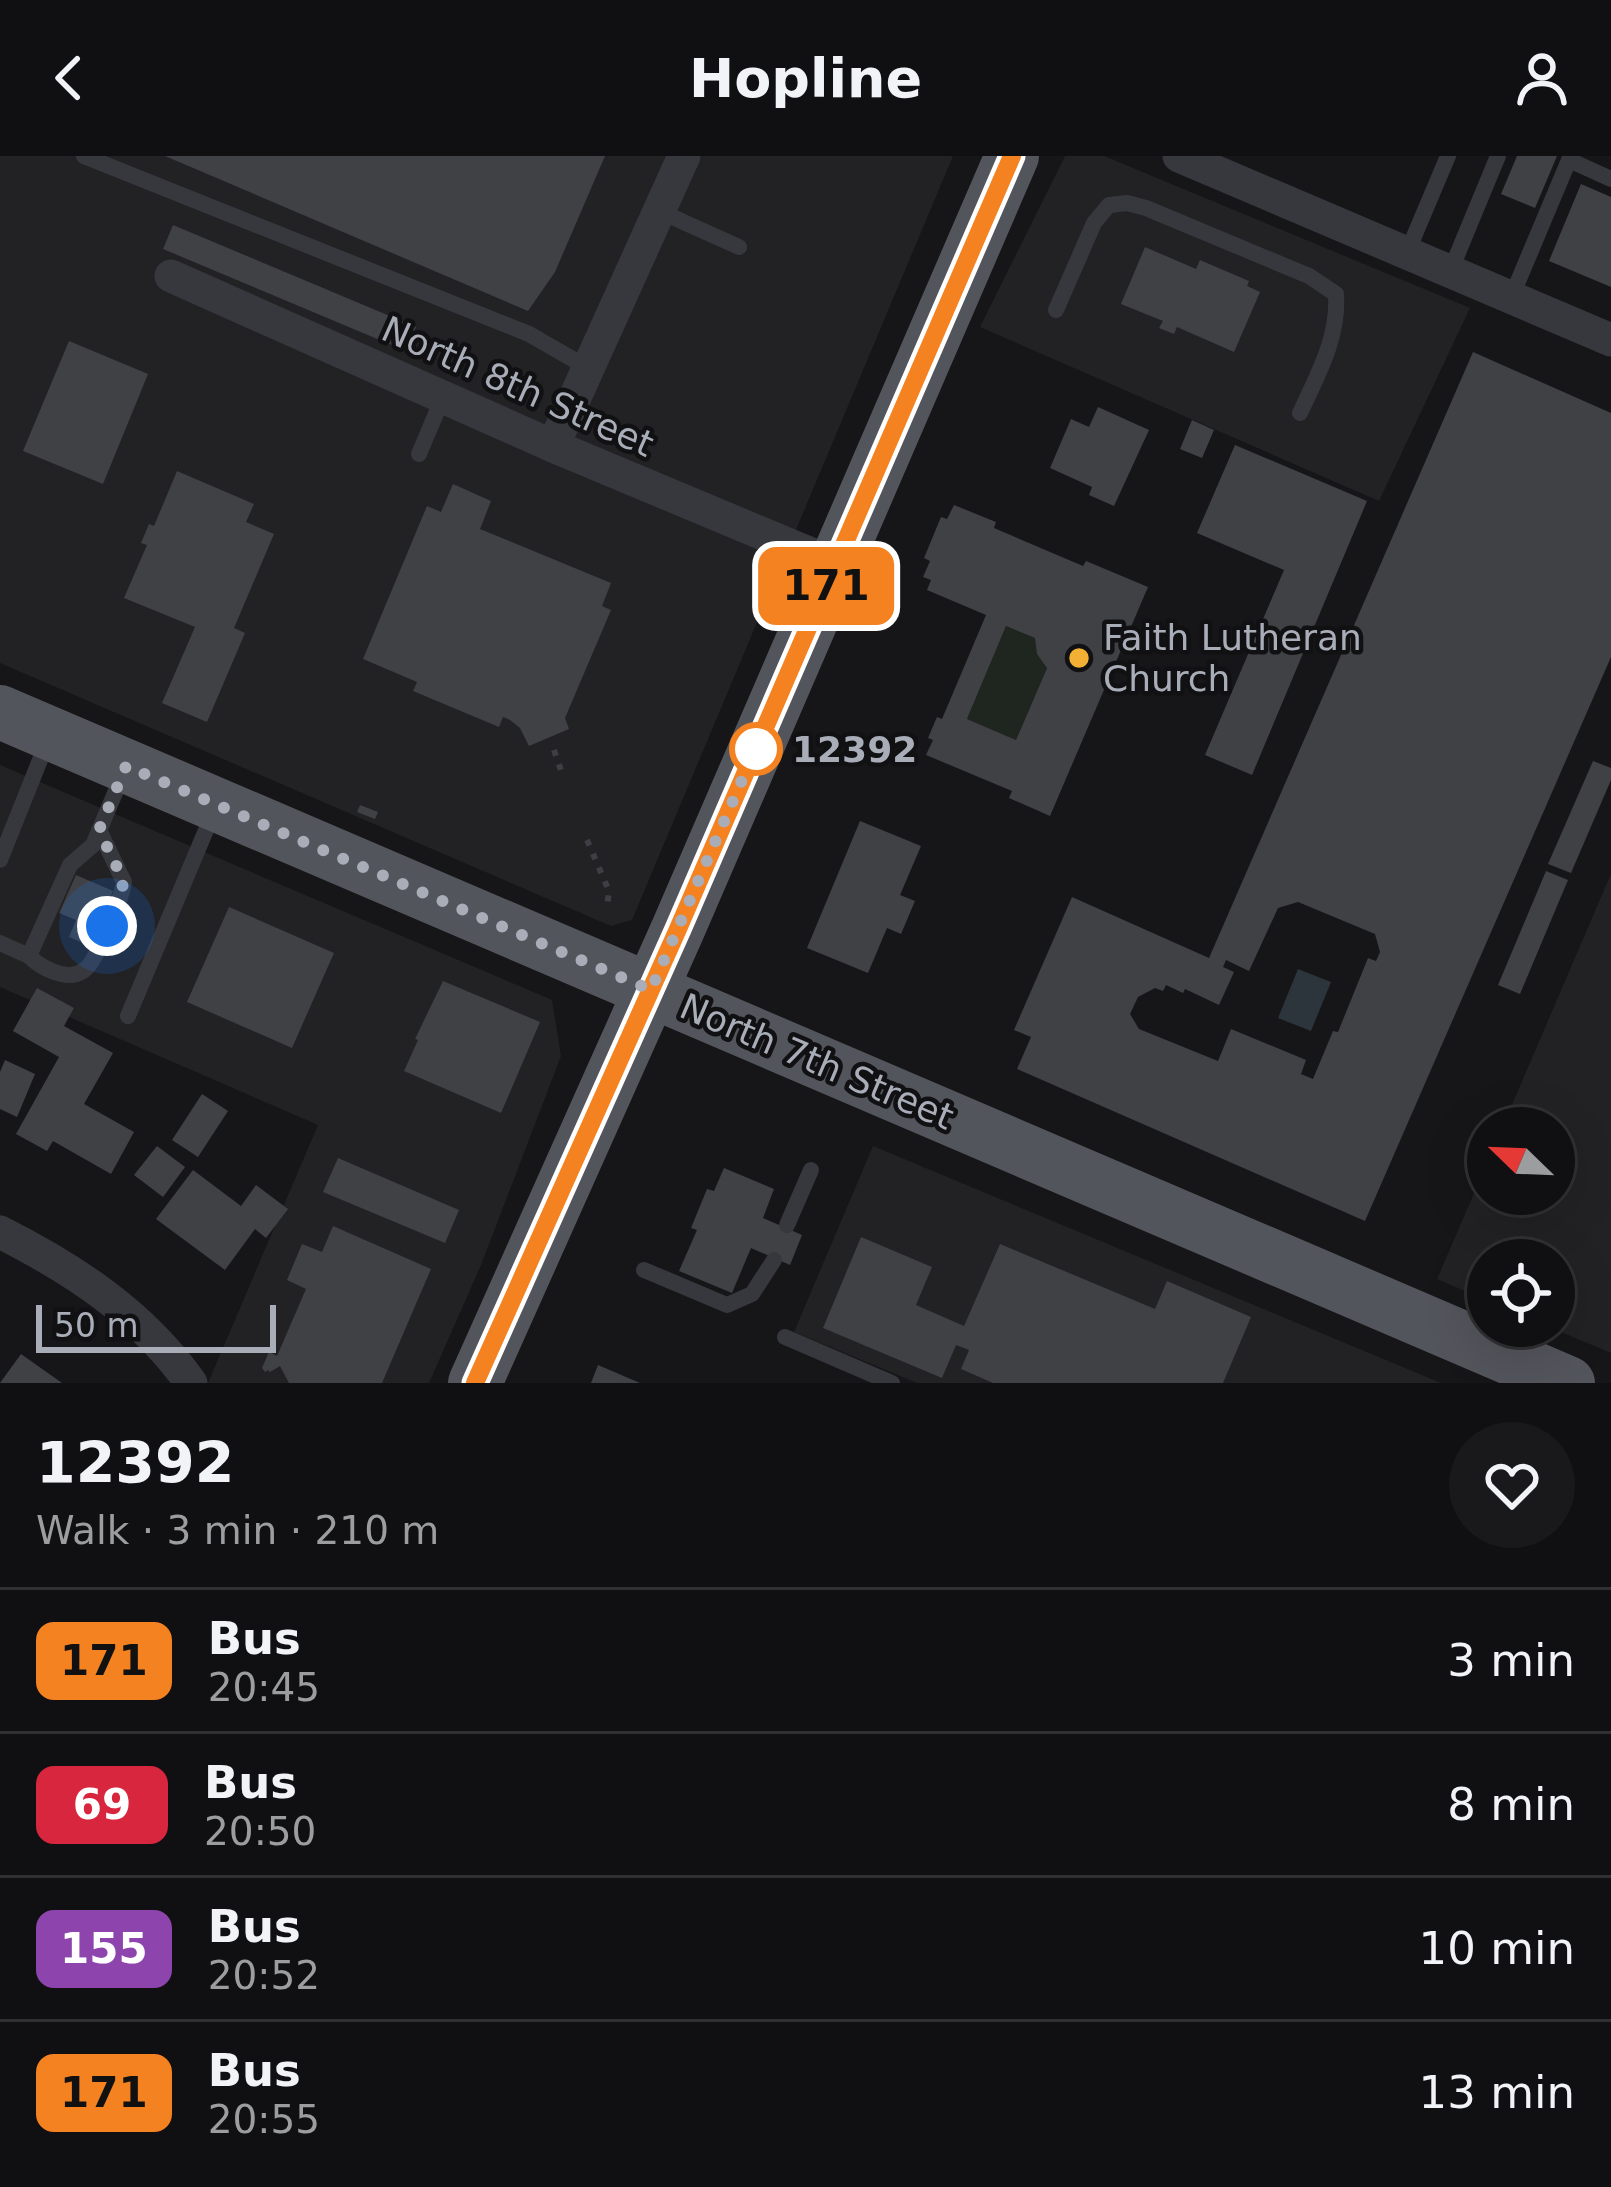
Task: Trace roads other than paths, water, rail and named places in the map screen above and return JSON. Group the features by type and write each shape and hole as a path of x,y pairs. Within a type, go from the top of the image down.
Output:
{"main road":[{"path":"475,1383 651,990 1012,156"},
{"name":"North 7th Street","path":"0,712 1542,1378"}],"street":[{"path":"553,446 684,156"},
{"path":"1179,156 1611,340"},
{"name":"North 8th Street","path":"171,276 553,446 835,564"},
{"path":"0,1232 90,1283 140,1322 191,1383"}],"lane":[{"path":"84,156 529,334 588,368"},
{"path":"1407,254 1448,156"},
{"path":"1450,272 1498,156"},
{"path":"1511,298 1570,158 1611,178"},
{"path":"1056,310 1094,224 1109,205 1127,202 1309,276 1336,294 1338,319 1300,413"},
{"path":"659,212 739,247"},
{"path":"419,454 443,397"},
{"path":"0,860 51,734"},
{"path":"29,956 70,865 93,845 126,766"},
{"path":"128,1016 217,805"},
{"path":"0,943 29,956 40,967 73,974 83,971 124,882 99,830"},
{"path":"788,1225 811,1170"},
{"path":"644,1270 727,1305 752,1294 774,1260"},
{"path":"784,1336 892,1383"}],"place":[{"name":"Faith Lutheran Church","path":"1079,658"},
{"name":"12392","path":"756,749"}]}
